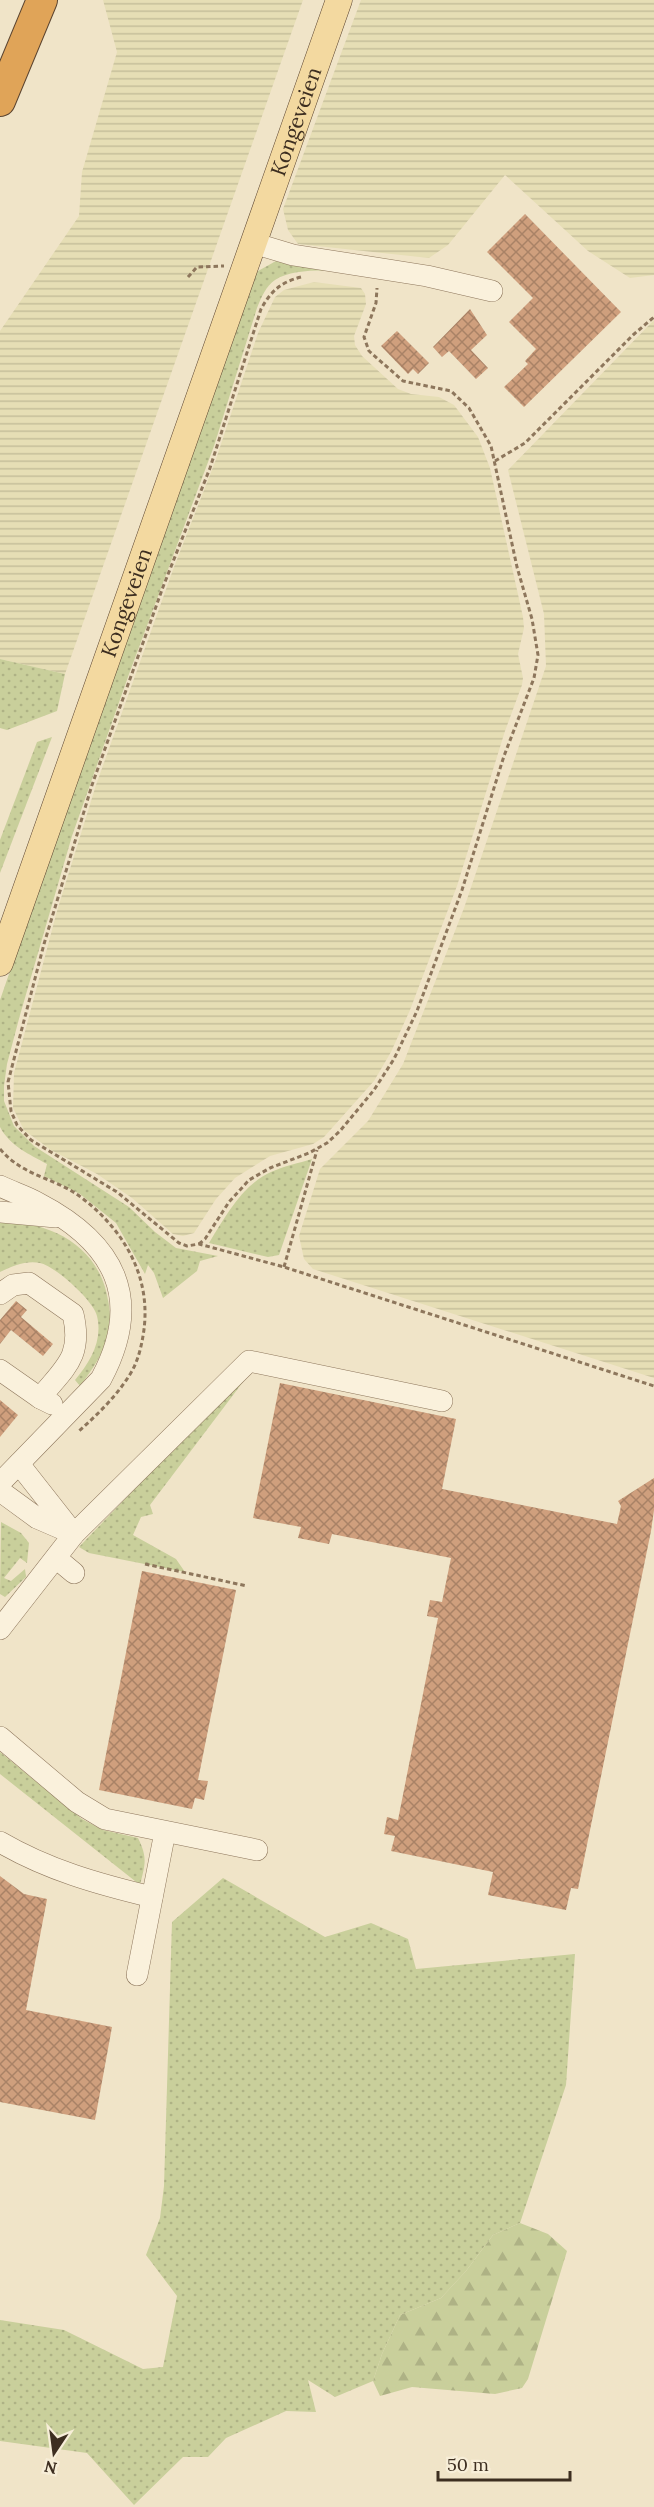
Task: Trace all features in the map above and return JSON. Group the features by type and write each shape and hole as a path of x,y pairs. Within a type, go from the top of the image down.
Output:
{"highway":[{"path":"0,70 30,0"},
{"path":"0,101 42,0"}],"main road":[{"name":"Kongeveien","path":"0,963 339,0"}],"street":[{"path":"253,243 293,255 427,276 492,291"},
{"path":"0,1186 37,1202 85,1233 101,1250 116,1283 121,1306 118,1335 112,1358 100,1379 0,1483"},
{"path":"0,1212 62,1218"},
{"path":"0,1294 13,1285 29,1282 72,1314 78,1335 72,1358 40,1398"},
{"path":"0,1629 74,1534 249,1361 442,1401"},
{"path":"0,1370 40,1398 69,1413"},
{"path":"19,1464 74,1534"},
{"path":"0,1491 37,1518 74,1534"},
{"path":"56,1558 74,1573"},
{"path":"0,1737 92,1812 120,1823 257,1850"},
{"path":"137,1976 165,1832"},
{"path":"0,1842 48,1867 90,1882 152,1897"}],"path":[{"path":"188,277 197,267 223,266 243,272"},
{"path":"199,1244 249,1180 270,1168 317,1148 340,1131 364,1103 405,1040 462,890 504,756 534,678 538,655 536,636 517,567 495,461 486,436 460,398 445,389 403,381 369,351 364,337 378,294 377,268"},
{"path":"311,277 301,277 282,283 269,296 261,309 210,468 163,587 92,785 44,944 8,1082 11,1112 17,1125 31,1140 117,1192 179,1243 187,1246 199,1244 284,1267 654,1386"},
{"path":"495,461 525,443 654,317"},
{"path":"284,1267 317,1148"},
{"path":"145,1564 247,1586"}],"shaded area":[{"path":"103,0 303,0 65,674 0,659 0,331 79,216 82,172 117,52"},
{"path":"361,0 654,0 654,275 630,278 588,251 505,175 448,245 429,258 298,244 288,230 283,209"},
{"path":"314,282 361,288 365,294 366,304 354,336 355,345 362,356 398,389 411,394 439,397 454,405 478,437 490,468 523,617 524,628 518,654 523,678 457,886 410,1010 391,1052 374,1081 324,1137 313,1144 270,1156 235,1178 216,1199 194,1233 183,1236 173,1234 132,1198 97,1174 51,1150 24,1130 13,1108 14,1073 57,911 96,785 174,567 215,462 258,333 275,297 284,290"},
{"path":"654,320 654,1378 313,1269 304,1259 299,1236 320,1169 368,1121 403,1064 464,908 546,666 544,614 508,470"}],"green space":[{"path":"276,261 354,271 292,273 275,280 260,300 214,446 129,674 72,836 20,1015 7,1064 4,1086 4,1101 14,1126 34,1146 129,1207 176,1248 218,1256 200,1261 197,1271 163,1298 154,1273 148,1265 145,1274 116,1223 80,1194 44,1176 47,1164 15,1144 0,1127 0,1000 246,289 258,271"},
{"path":"0,659 65,674 57,711 7,730 0,728"},
{"path":"52,737 0,873 0,840 37,742"},
{"path":"312,1159 279,1255 268,1257 209,1243 235,1203 251,1185 271,1172"},
{"path":"0,1220 34,1225 64,1237 89,1257 98,1271 109,1304 109,1333 101,1354 80,1386 75,1380 94,1351 98,1334 97,1316 89,1302 73,1285 47,1266 35,1262 25,1263 0,1272"},
{"path":"244,1375 246,1378 150,1505 153,1514 141,1517 133,1535 176,1559 185,1572 89,1553 79,1547"},
{"path":"1,1522 21,1533 29,1543 27,1563 20,1558 4,1578 11,1581 25,1569 26,1577 5,1597 0,1594"},
{"path":"0,1752 82,1819 103,1830 138,1838 145,1861 140,1885 0,1774"},
{"path":"223,1878 325,1937 371,1923 408,1939 416,1969 575,1954 566,2085 520,2223 493,2235 466,2271 441,2298 400,2315 382,2354 373,2381 335,2397 308,2380 316,2412 286,2411 226,2438 208,2457 183,2457 134,2505 87,2453 0,2441 0,2320 64,2330 143,2369 163,2367 177,2296 146,2255 160,2218 164,2186 172,1922"},
{"path":"520,2223 548,2234 567,2251 528,2379 522,2388 495,2394 412,2387 380,2396 373,2381 382,2354 400,2315 441,2298 466,2271 493,2235"}],"building":[{"path":"525,214 621,312 524,407 504,387 528,364 525,361 536,349 509,322 533,298 487,252"},
{"path":"470,309 487,335 471,350 488,368 476,379 449,351 442,357 433,347"},
{"path":"397,331 429,363 418,374 413,369 408,374 381,346"},
{"path":"16,1301 27,1310 21,1317 53,1344 43,1356 11,1330 0,1344 0,1320"},
{"path":"280,1383 456,1419 442,1489 617,1524 621,1506 618,1501 654,1478 654,1510 651,1531 578,1889 571,1888 566,1910 488,1895 493,1872 391,1851 395,1836 384,1834 387,1817 398,1820 438,1618 427,1616 430,1600 442,1602 451,1558 332,1534 329,1544 298,1538 301,1527 253,1518"},
{"path":"0,1400 18,1415 0,1437"},
{"path":"142,1571 236,1590 198,1780 208,1781 204,1800 195,1798 192,1809 99,1790"},
{"path":"0,1876 24,1894 47,1899 26,2010 112,2027 95,2120 0,2102"}]}
